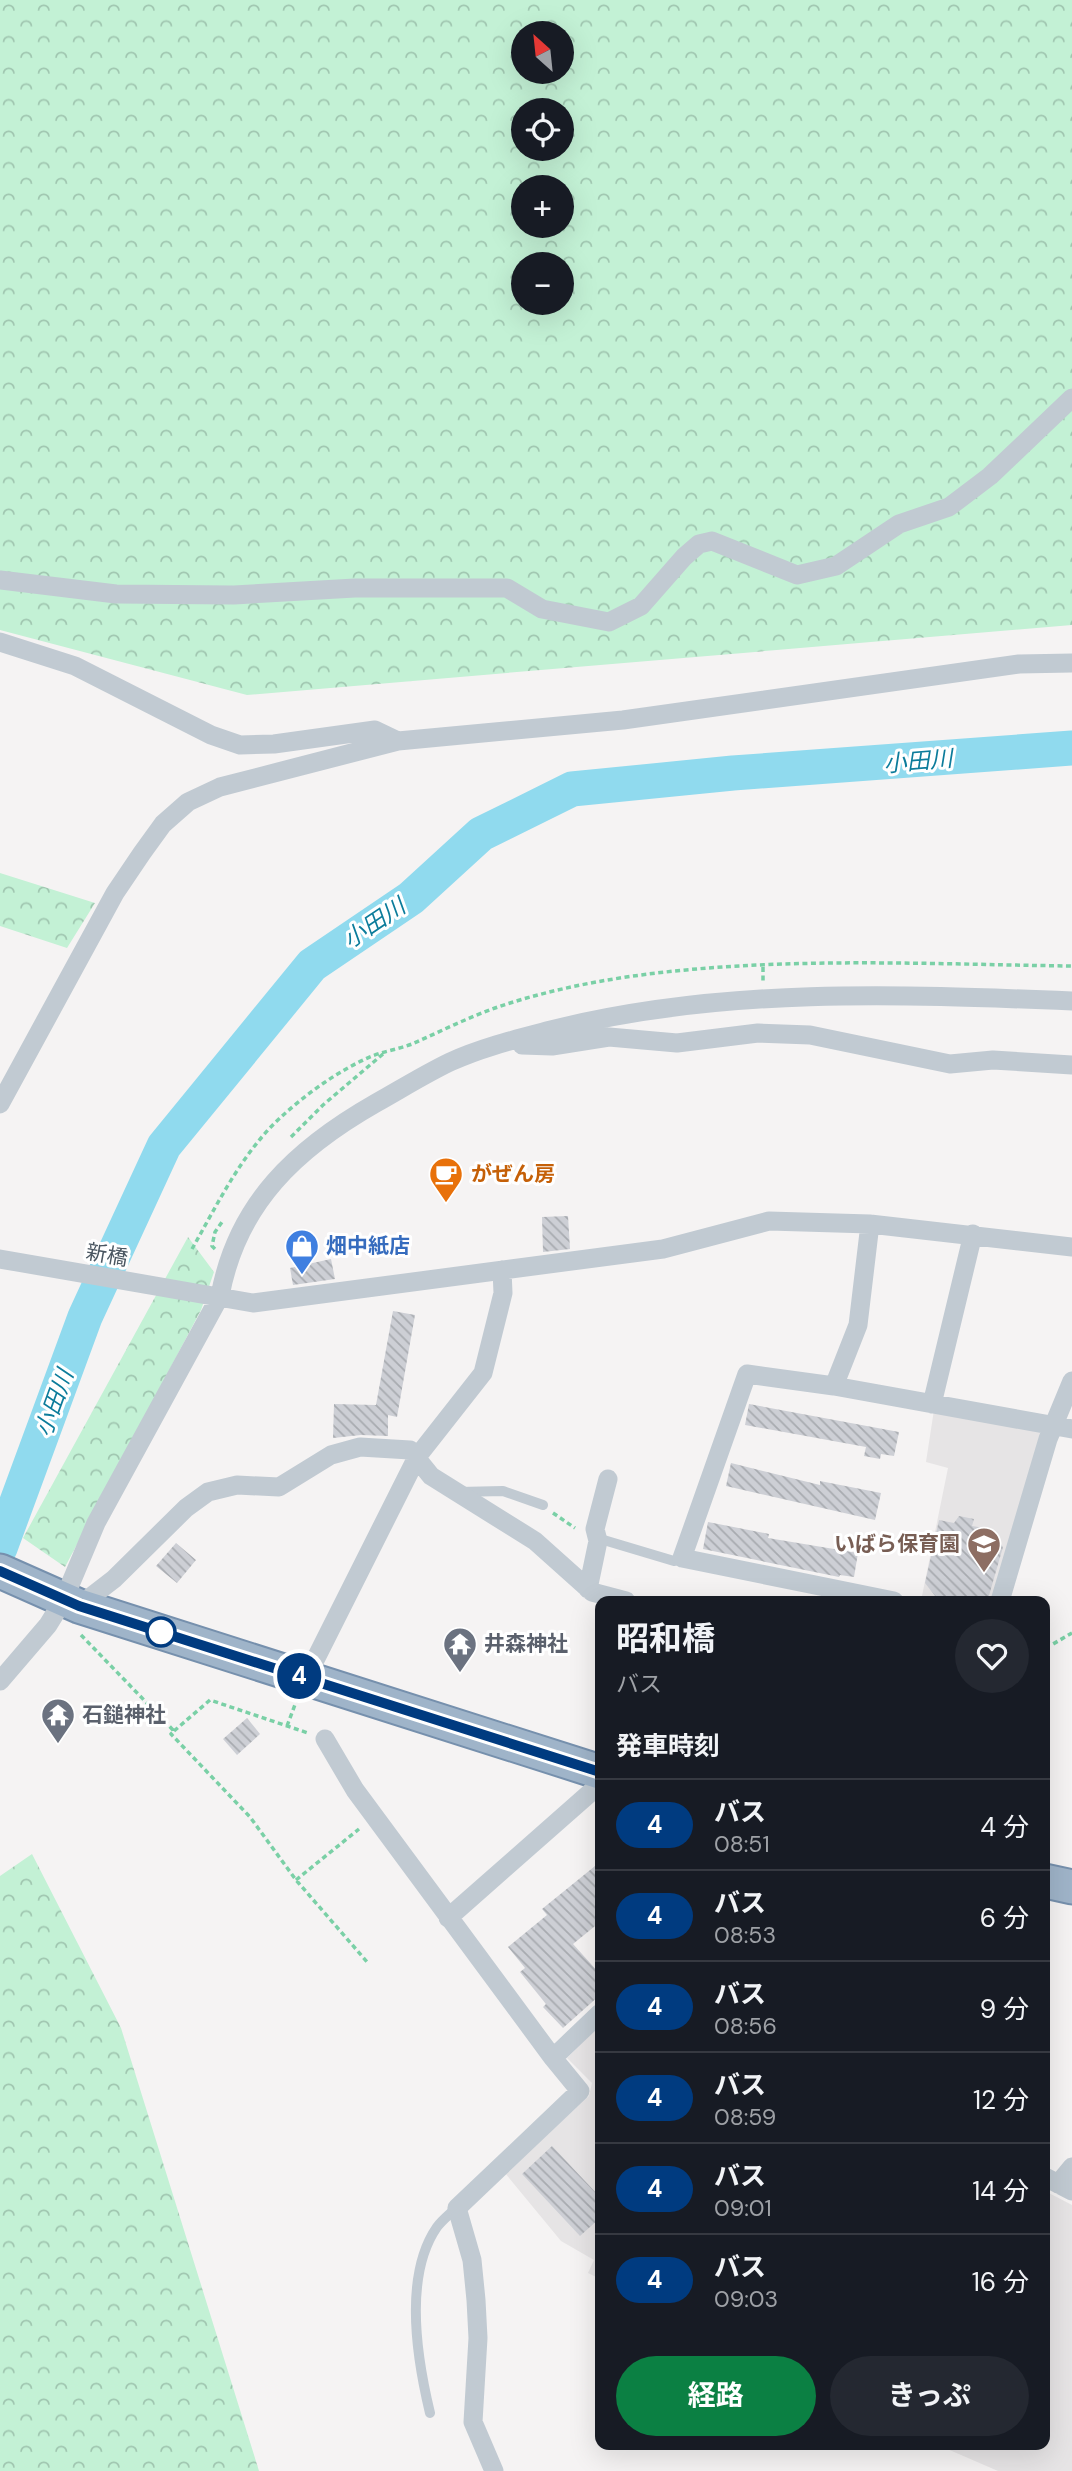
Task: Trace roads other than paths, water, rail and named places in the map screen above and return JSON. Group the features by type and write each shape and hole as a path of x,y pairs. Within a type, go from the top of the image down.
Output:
{"highway":[{"path":"0,1571 66,1607 306,1678 595,1770"},
{"path":"1050,1882 1072,1887"}],"street":[{"path":"0,580 117,594 234,595 355,588 507,588 542,609 609,622 641,606 699,544 712,541 782,572 797,575 836,566 899,524 949,507 990,477 1072,398"},
{"path":"0,642 75,666 211,734 240,745 274,744 374,730 398,741"},
{"path":"0,1104 115,893 163,824 188,802 220,787 398,741 623,720 1019,664 1072,663"},
{"path":"66,1607 96,1523 213,1296 240,1229 283,1171 329,1130 451,1062 497,1045 598,1018 699,1003 829,996 1072,1002"},
{"path":"497,1045 552,1046 608,1037 677,1043 758,1032 810,1034 950,1064 993,1060 1072,1065"},
{"name":"新橋","path":"0,1259 253,1303 663,1249 769,1221 870,1224 1072,1247"},
{"path":"834,1387 858,1325 870,1224"},
{"path":"932,1404 973,1234"},
{"path":"306,1678 416,1457 483,1373 503,1293 502,1270"},
{"path":"869,1596 682,1558 747,1374 1063,1427"},
{"path":"1002,1596 1063,1427 1072,1381"},
{"path":"0,1681 66,1607 114,1579 186,1508 208,1492 237,1485 279,1487 331,1455 360,1447 410,1450 422,1469 455,1493 535,1541 588,1588 611,1596"},
{"path":"588,1588 590,1536 595,1528 608,1479"},
{"path":"324,1739 375,1818 580,2091 457,2208 472,2260 476,2300 478,2338 473,2422 494,2471"},
{"path":"448,1918 595,1788"},
{"path":"554,2059 595,2018"},
{"path":"1058,2184 1072,2167"}],"lane":[{"path":"455,1493 470,1490 503,1491 543,1505"},
{"path":"590,1536 674,1561 682,1558"},
{"path":"430,2413 416,2341 415,2308 428,2247 437,2227 457,2208"}],"waterway":[{"name":"小田川","path":"0,1548 85,1317 164,1146 312,965 411,898 481,834 572,789 733,773 1072,748"}],"place":[{"name":"がぜん房","path":"446,1204"},
{"name":"畑中紙店","path":"302,1276"},
{"name":"いばら保育園","path":"984,1574"},
{"name":"井森神社","path":"460,1674"},
{"name":"石鎚神社","path":"58,1745"}]}
